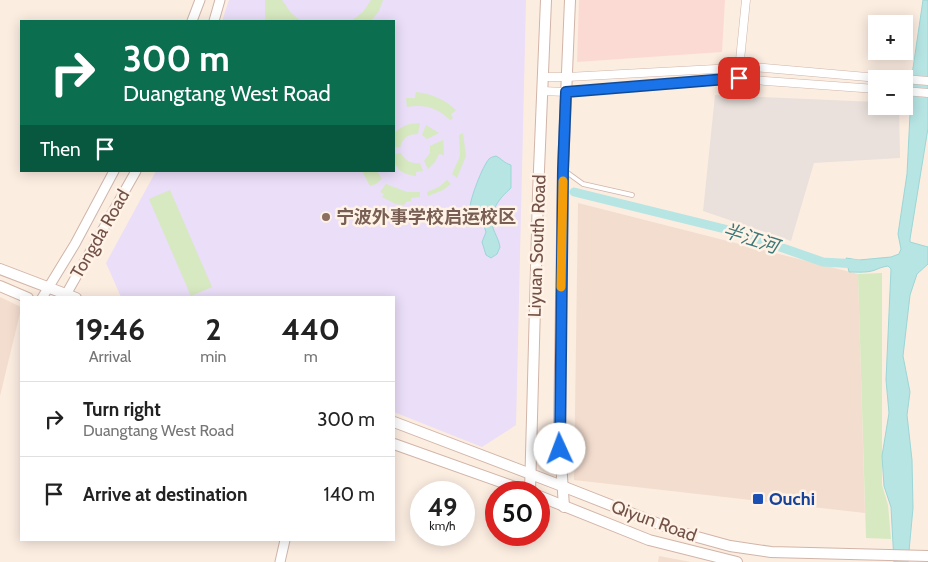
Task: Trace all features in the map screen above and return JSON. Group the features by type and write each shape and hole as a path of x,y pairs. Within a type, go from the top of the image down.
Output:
{"main road":[{"name":"Liyuan South Road","path":"530,481 539,162 546,0"},
{"name":"Liyuan South Road","path":"564,507 559,431 563,170 570,0"},
{"path":"0,269 68,296"},
{"path":"0,286 23,296"},
{"name":"Qiyun Road","path":"395,422 679,532 730,546 771,552 928,556"},
{"path":"395,444 499,481"},
{"name":"Qiyun Road","path":"550,501 650,540 737,562"}],"street":[{"path":"192,20 200,0"},
{"path":"214,20 220,0"},
{"path":"739,78 746,0"},
{"path":"543,77 753,67 868,77"},
{"path":"542,91 566,92 739,78 868,88"},
{"path":"913,80 928,81"},
{"path":"913,92 928,93"},
{"name":"Tongda Road","path":"43,296 75,244 113,172"},
{"name":"Tongda Road","path":"68,296 135,172"},
{"path":"280,562 285,541"}],"lane":[{"path":"563,170 583,184 632,195"}],"shaded area":[{"name":"宁波外事学校启运校区","path":"229,0 526,0 516,425 482,447 395,412 395,296 121,296 106,263 155,172 395,172 395,20 222,20"},
{"path":"579,0 725,0 722,52 577,62"},
{"path":"715,95 868,102 868,115 899,115 900,158 814,163 791,241 703,211"},
{"path":"578,203 858,274 865,513 574,480"},
{"path":"0,297 20,307 20,313 0,396"},
{"path":"659,556 691,562 658,562"}],"green space":[{"path":"265,0 282,0 291,13 300,20 265,20"},
{"path":"371,0 383,0 379,11 372,20 352,20 363,12"},
{"path":"416,92 433,96 447,103 456,110 451,114 453,118 450,120 441,112 431,108 420,106 407,107 406,98 415,98"},
{"path":"420,123 418,134 406,137 400,148 395,146 396,131 406,125"},
{"path":"426,125 439,133 427,139 422,135"},
{"path":"463,133 466,156 457,178 452,174 460,156 459,135"},
{"path":"443,140 444,155 439,154 435,162 428,169 424,161 430,153 430,146"},
{"path":"401,153 409,161 420,163 423,171 416,172 416,176 402,172 395,163 395,154"},
{"path":"363,172 378,172 382,179 370,186"},
{"path":"447,180 451,184 443,190 428,196 427,192 439,187"},
{"path":"386,184 407,192 420,192 420,197 411,198 411,201 406,202 404,205 396,204 382,197 384,194 380,192"},
{"path":"170,190 212,287 191,296 149,199"},
{"path":"882,273 882,485 888,505 891,539 866,538 858,274"}],"water":[{"path":"923,0 928,0 928,128 910,242 928,247 928,264 917,274 910,295 903,356 910,392 907,415 912,460 913,508 908,562 894,562 891,507 884,486 882,456 889,413 886,380 891,269 888,266 869,272 849,272 846,258 859,260 891,257 899,254 901,249 898,234 907,174 910,115 913,115 913,70"},
{"path":"496,156 511,165 511,188 496,205 492,216 493,228 500,247 497,254 491,258 486,255 482,242 486,232 483,223 473,215 470,208 474,191 483,169 491,157"}],"waterway":[{"name":"半江河","path":"574,192 737,232 823,262 857,264"}],"slow traffic":[{"path":"561,287 563,181"}],"place":[{"name":"宁波外事学校启运校区","path":"326,217"},
{"name":"Ouchi","path":"758,499"}],"route":[{"path":"560,449 563,170 566,92 739,78"}]}
